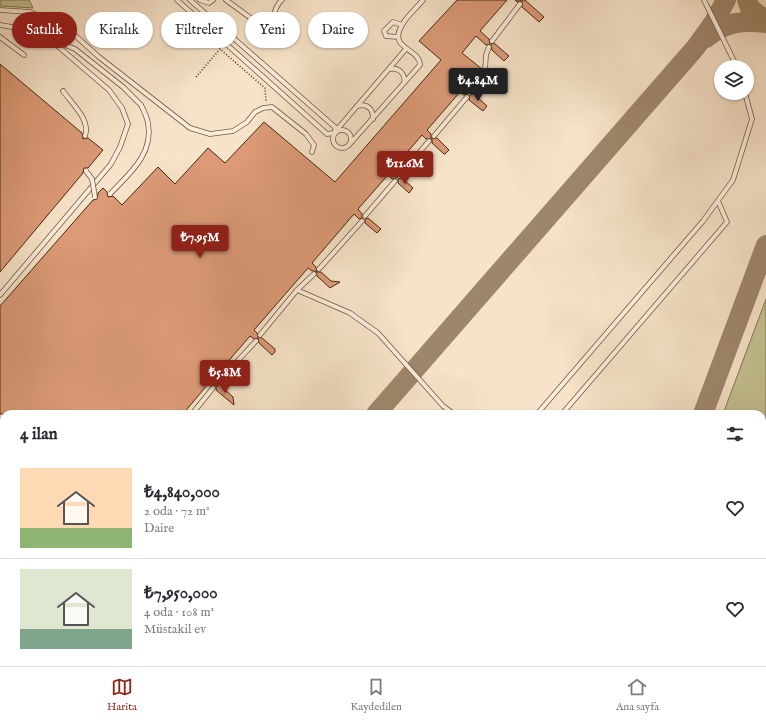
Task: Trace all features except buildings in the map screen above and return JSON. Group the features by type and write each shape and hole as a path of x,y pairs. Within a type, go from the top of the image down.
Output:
{"lane":[{"path":"178,0 192,12"},
{"path":"190,0 204,12"},
{"path":"200,0 209,3 213,0"},
{"path":"226,0 256,22 266,26 272,21 278,3 282,0"},
{"path":"237,41 336,128 333,142 337,147 344,148 349,145 373,119 420,65 416,55 405,50 398,37 402,25 423,0"},
{"path":"704,0 734,60"},
{"path":"492,41 520,4"},
{"path":"0,10 30,12 69,30 99,57 190,128 210,134 233,131 247,122 255,112 263,108 272,107 306,134 314,145 312,152"},
{"path":"398,37 386,36 384,31 394,22 402,25"},
{"path":"0,25 12,27"},
{"path":"0,37 24,55"},
{"path":"471,92 485,71 486,55 489,47"},
{"path":"0,295 111,164 120,147 128,124 122,108 109,90 60,48"},
{"path":"73,48 142,105 148,123 147,146 139,164 110,194"},
{"path":"232,48 327,134 334,133 339,130 347,131 351,139 349,145"},
{"path":"334,133 405,50"},
{"path":"389,69 397,69 401,72 405,79 404,83"},
{"path":"63,91 85,121 88,129 85,136"},
{"path":"434,136 466,97"},
{"path":"540,410 703,221 733,180 752,119 747,100"},
{"path":"357,107 364,105 370,107 373,114 373,119"},
{"path":"399,176 429,141"},
{"path":"86,171 92,179 95,196"},
{"path":"365,216 395,181"},
{"path":"565,410 727,222 718,201"},
{"path":"319,269 362,221"},
{"path":"260,335 297,290 314,274"},
{"path":"297,290 350,312 378,333 443,406 448,410"},
{"path":"217,383 256,341"},
{"path":"195,410 213,388"}],"path":[{"path":"196,77 220,49 265,88 267,108"}],"shaded area":[{"path":"0,0 29,0 33,8 0,6"},
{"path":"766,299 766,410 724,410"}],"taxiway":[{"path":"379,410 696,47 714,22 726,0"},
{"path":"747,0 750,8 766,21"},
{"path":"706,38 720,28 734,23 766,23"},
{"path":"704,410 766,245"}]}
